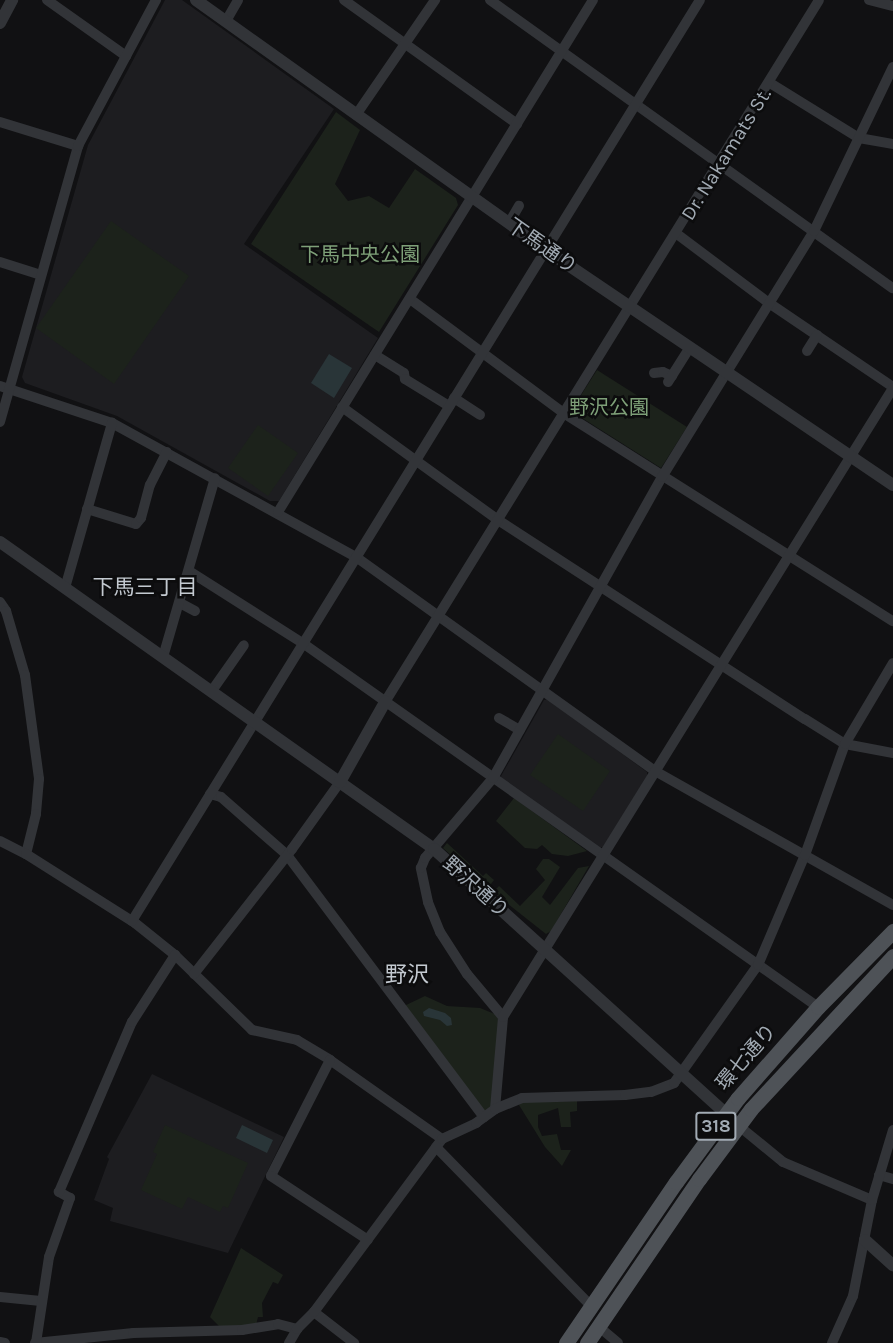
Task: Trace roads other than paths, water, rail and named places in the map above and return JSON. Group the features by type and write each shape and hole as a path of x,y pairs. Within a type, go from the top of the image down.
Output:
{"main road":[{"name":"環七通り","path":"566,1343 725,1114 818,1007 893,931"},
{"name":"環七通り","path":"587,1343 699,1179 751,1109 893,956"}],"street":[{"path":"0,22 12,0"},
{"path":"47,0 126,56"},
{"path":"0,422 5,387 41,275 78,146 156,0"},
{"name":"下馬通り","path":"196,0 546,250 893,485"},
{"path":"226,21 238,0"},
{"path":"344,0 517,124"},
{"path":"356,115 435,0"},
{"path":"490,0 893,288"},
{"path":"278,512 593,0"},
{"path":"132,921 700,0"},
{"name":"Dr. Nakamats St.","path":"385,702 677,234 819,0"},
{"path":"869,0 893,6"},
{"path":"503,1017 467,974 440,932 428,902 421,868 493,778 662,477 814,231 893,67"},
{"path":"770,83 859,138 893,144"},
{"path":"0,122 78,146"},
{"path":"509,223 519,206"},
{"path":"495,1109 503,1017 893,388 770,303 677,234"},
{"path":"0,262 41,275"},
{"path":"410,299 481,354 565,414 893,621"},
{"path":"807,351 817,335"},
{"path":"654,374 663,372 670,379 690,347"},
{"path":"375,355 404,373 405,379 480,415"},
{"path":"5,387 112,423 278,512 356,557 655,771 893,905"},
{"path":"342,407 498,520 845,744 893,753"},
{"path":"65,588 112,423"},
{"path":"87,509 136,524 141,518 150,484 167,452"},
{"path":"163,657 215,478"},
{"name":"野沢通り","path":"0,542 434,849 725,1114 783,1162 872,1200"},
{"path":"189,571 304,644 818,1007"},
{"path":"0,602 6,611 23,666 39,779 36,814 26,854"},
{"path":"180,603 195,611"},
{"path":"211,693 244,645"},
{"path":"289,1343 297,1329 314,1312 439,1143 495,1109 522,1098 651,1092 674,1083 682,1074 758,965 805,855 845,744 893,663"},
{"path":"194,974 287,855 340,782 385,702"},
{"path":"499,718 520,730"},
{"path":"210,794 221,797 287,855 484,1116"},
{"path":"0,841 26,854 132,921 175,955 244,1023 258,1033 297,1040 330,1060 439,1143 591,1306"},
{"path":"175,955 132,1022 59,1192 70,1198 49,1257 36,1343 133,1333 242,1330 278,1324 297,1329"},
{"path":"330,1060 271,1176 368,1240"},
{"path":"832,1343 853,1296 872,1200 893,1130"},
{"path":"879,1174 893,1179"},
{"path":"865,1240 893,1265"},
{"path":"0,1297 41,1301"},
{"path":"314,1312 354,1343"},
{"path":"598,1326 618,1343"},
{"path":"0,1342 5,1343"}],"district":[{"name":"下馬三丁目","path":"145,587"},
{"name":"野沢","path":"407,976"}],"park label":[{"name":"下馬中央公園","path":"360,254"},
{"name":"野沢公園","path":"609,407"}]}
